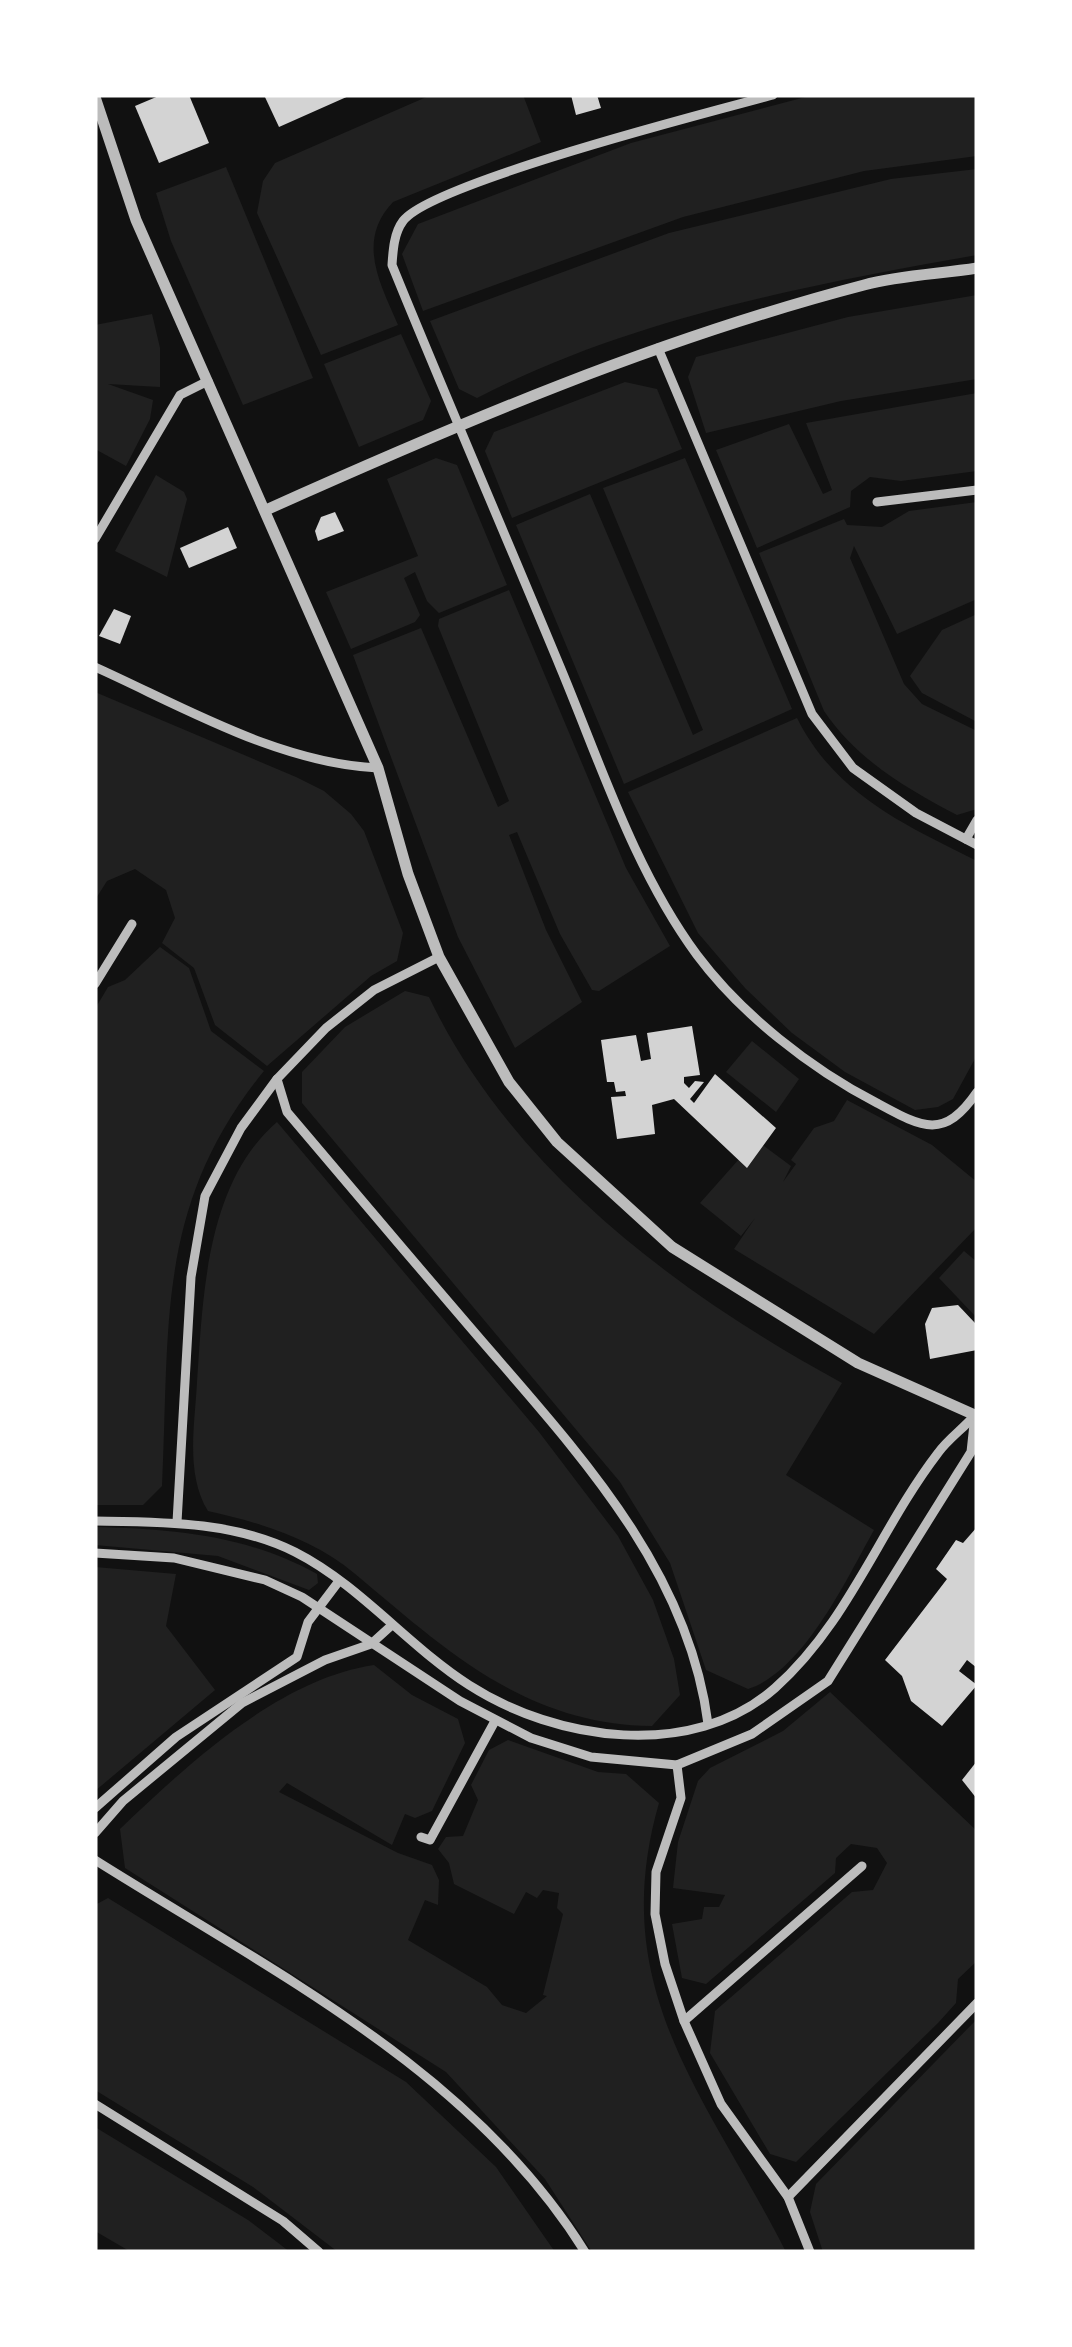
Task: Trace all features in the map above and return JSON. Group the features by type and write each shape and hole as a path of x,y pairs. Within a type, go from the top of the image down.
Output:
{"street":[{"path":"772,95 587,146 446,197 404,218 394,241 392,265 650,876 696,954 740,1003 797,1050 861,1095 916,1124 945,1125 960,1117 977,1092"},
{"path":"95,97 136,220 378,768 408,874 439,957 521,1097 557,1142 672,1247 858,1363 976,1415"},
{"path":"266,510 458,426 658,348 867,284 977,268"},
{"path":"658,348 812,714 853,768 916,813 977,845"},
{"path":"95,539 180,395 208,380"},
{"path":"877,502 977,490"},
{"path":"95,667 307,758 378,768"},
{"path":"966,839 977,820"},
{"path":"95,984 132,924"},
{"path":"177,1522 191,1277 205,1196 241,1128 277,1078 326,1028 374,990 439,957"},
{"path":"277,1078 287,1112 565,1439 644,1544 697,1667 708,1724"},
{"path":"95,1521 177,1522 260,1537 307,1558 339,1580 470,1686 535,1716 593,1732 656,1736 708,1724 754,1704 823,1640 940,1450 976,1415"},
{"path":"95,1553 223,1567 265,1580 317,1607 495,1721 591,1757 677,1765 752,1734 828,1682 971,1452 976,1415"},
{"path":"95,1808 176,1736 298,1657 317,1607 339,1580"},
{"path":"95,1833 123,1801 242,1704 325,1660 372,1644 392,1625"},
{"path":"421,1837 430,1840 495,1721"},
{"path":"677,1765 681,1798 656,1872 656,1914 684,2021 721,2104 788,2197 810,2252"},
{"path":"95,1860 386,2045 455,2097 516,2156 557,2206 585,2252"},
{"path":"684,2021 862,1866"},
{"path":"788,2197 977,2003"},
{"path":"95,2104 283,2221 319,2252"}],"shaded area":[{"path":"431,95 523,95 541,142 393,202 382,217 374,247 379,278 398,325 321,355 257,213 263,181 275,163"},
{"path":"813,95 977,95 977,156 864,171 683,217 423,311 402,254 418,224 631,143"},
{"path":"226,167 313,378 243,405 171,241 156,193"},
{"path":"977,169 977,255 785,292 658,326 596,346 477,398 459,389 430,321 669,233 891,179"},
{"path":"977,295 977,379 841,401 706,433 688,377 696,357 848,317"},
{"path":"152,314 160,348 160,387 108,384 153,400 150,419 126,466 95,449 95,325"},
{"path":"401,334 431,401 423,420 359,447 324,364"},
{"path":"625,382 657,389 682,449 512,518 485,451 494,432"},
{"path":"977,393 977,471 901,481 870,477 851,491 850,507 757,548 716,450 789,424 823,494 832,490 806,423"},
{"path":"436,458 457,465 507,585 439,613 427,601 415,572 404,578 420,615 415,622 351,649 326,592 418,556 387,479"},
{"path":"685,458 792,709 624,784 516,525 590,494 693,735 703,730 603,488"},
{"path":"156,475 184,492 187,499 167,577 115,551"},
{"path":"977,502 977,599 897,634 854,546 850,558 904,684 922,704 977,731 977,809 957,815 867,758 824,711 759,553 844,519 847,525 882,527 909,511"},
{"path":"509,590 626,868 670,946 599,991 592,990 560,934 517,832 509,835 546,930 582,1002 515,1048 458,937 353,655 421,628 498,807 509,801 438,626 439,619"},
{"path":"977,614 977,722 922,693 910,676 942,630"},
{"path":"95,692 324,791 364,831 403,933 397,961 371,976 267,1066 215,1025 194,968 162,943 175,918 166,890 135,869 107,881 95,900"},
{"path":"797,718 831,767 852,787 898,820 977,861 977,1055 953,1099 938,1107 915,1110 845,1072 792,1033 745,988 698,933 628,792"},
{"path":"160,947 189,968 211,1031 264,1071 229,1121 203,1170 186,1219 169,1319 162,1486 143,1505 95,1505 95,1009 108,987 125,980"},
{"path":"405,991 429,997 464,1059 505,1117 552,1171 605,1221 720,1309 842,1383 786,1475 874,1530 822,1621 788,1663 768,1679 748,1689 706,1670 670,1563 620,1482 302,1103 302,1072 345,1027"},
{"path":"752,1041 799,1079 776,1112 726,1072"},
{"path":"847,1100 932,1145 977,1182 977,1227 874,1334 734,1249 755,1218 741,1236 700,1203 756,1140 791,1166 783,1182 796,1164 791,1160 814,1128 834,1121"},
{"path":"277,1122 539,1432 618,1536 653,1600 674,1659 680,1695 652,1726 606,1722 526,1697 455,1655 321,1551 266,1526 208,1511 196,1481 193,1448 206,1278 222,1208 235,1176 253,1147"},
{"path":"964,1251 977,1262 977,1318 939,1278"},
{"path":"95,1527 182,1532 237,1543 291,1561 317,1574 318,1583 309,1590 218,1556 95,1545"},
{"path":"95,1567 176,1574 166,1626 215,1690 95,1791"},
{"path":"374,1665 412,1695 458,1719 465,1743 432,1811 415,1818 405,1814 392,1845 287,1783 279,1792 398,1853 432,1865 439,1880 438,1905 425,1900 408,1940 487,1987 502,2005 526,2013 547,1996 543,1995 563,1914 557,1908 559,1893 543,1890 537,1898 526,1892 514,1914 454,1884 449,1863 438,1849 446,1837 463,1836 478,1800 471,1785 489,1750 508,1740 598,1772 626,1774 659,1803 646,1870 645,1930 655,1986 697,2091 786,2252 592,2252 545,2179 446,2072 125,1868 120,1829 205,1752 304,1687"},
{"path":"830,1692 977,1831 977,1961 958,1979 956,2003 938,2023 796,2162 770,2154 710,2053 715,2011 852,1892 873,1890 887,1863 877,1848 851,1844 836,1858 835,1873 706,1984 682,1978 672,1924 702,1919 704,1907 719,1907 725,1895 673,1888 678,1842 698,1781 710,1768 783,1731"},
{"path":"108,1898 406,2082 496,2167 555,2252 338,2252 253,2187 95,2090 95,1905"},
{"path":"977,2019 977,2252 823,2252 810,2212 816,2184"},
{"path":"95,2127 248,2220 290,2252 131,2252 95,2231"}],"building":[{"path":"161,95 189,95 209,143 159,163 135,106"},
{"path":"264,95 351,95 279,127"},
{"path":"571,95 597,95 601,108 576,115"},
{"path":"335,512 344,531 318,541 315,531 321,517"},
{"path":"228,527 237,548 189,568 180,548"},
{"path":"114,609 131,616 120,644 99,636"},
{"path":"692,1026 700,1075 684,1077 684,1083 689,1088 695,1081 704,1082 690,1099 694,1103 715,1074 776,1128 747,1168 674,1099 652,1105 655,1134 617,1139 611,1097 626,1096 625,1091 616,1092 614,1082 607,1082 601,1040 636,1035 641,1061 651,1059 647,1033"},
{"path":"958,1305 975,1323 977,1350 930,1359 925,1324 932,1308"},
{"path":"977,1527 977,1668 967,1660 959,1671 977,1685 942,1726 911,1701 902,1676 885,1660 947,1579 936,1569 956,1540 963,1543"},
{"path":"977,1761 977,1799 962,1780"}]}
